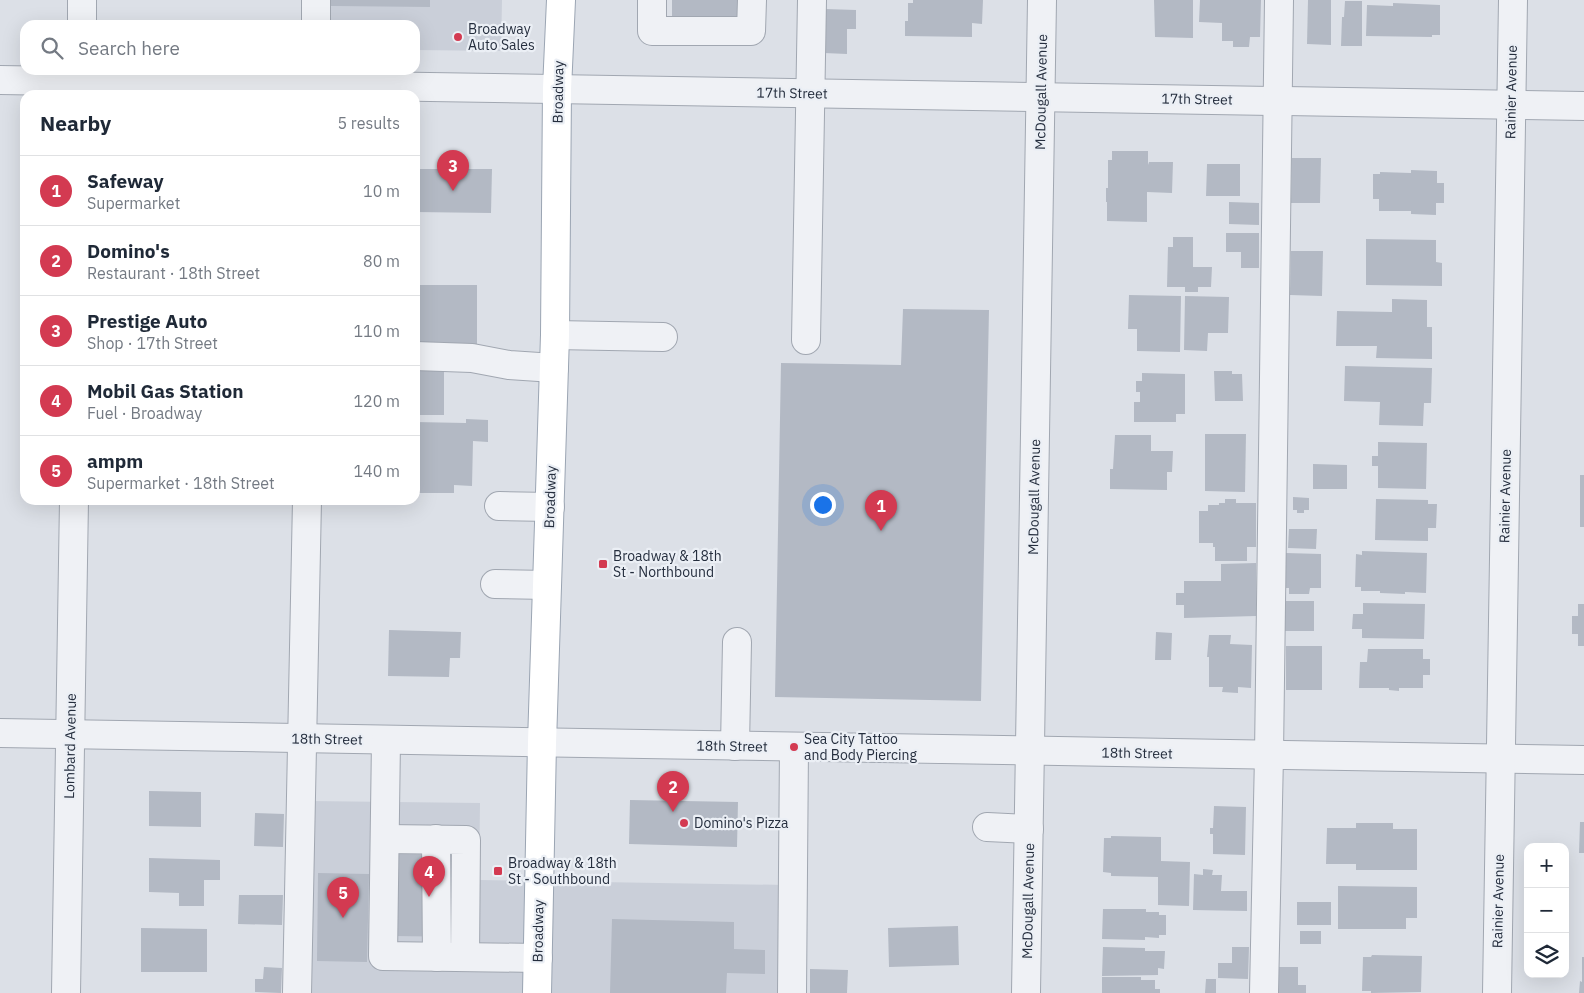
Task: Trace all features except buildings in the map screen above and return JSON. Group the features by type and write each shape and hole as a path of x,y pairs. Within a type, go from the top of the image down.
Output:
{"main road":[{"name":"Broadway","path":"537,993 542,743 555,335 557,89 561,0"}],"street":[{"path":"82,0 82,20"},
{"path":"316,0 316,20"},
{"path":"652,0 652,31 751,31 752,0"},
{"path":"806,340 812,0"},
{"name":"McDougall Avenue","path":"1026,993 1042,0"},
{"path":"1264,993 1269,755 1278,0"},
{"name":"Rainier Avenue","path":"1497,993 1513,0"},
{"name":"17th Street","path":"0,80 315,83 557,89 1584,106"},
{"path":"555,335 663,337"},
{"path":"420,356 472,358 509,365 554,368"},
{"name":"Lombard Avenue","path":"66,993 74,505"},
{"path":"297,993 302,738 314,579 313,505"},
{"path":"499,506 550,507"},
{"path":"495,584 547,586"},
{"path":"734,746 736,642"},
{"name":"18th Street","path":"0,733 1584,760"},
{"path":"386,740 383,956 538,958"},
{"path":"792,993 804,822 794,747"},
{"path":"987,826 1029,828"},
{"path":"385,840 466,840 464,957"},
{"path":"436,840 437,956"}],"shaded area":[{"name":"Broadway Auto Sales","path":"331,0 502,0 501,51 420,50 420,20 331,20"},
{"path":"309,801 480,803 479,880 786,885 785,993 306,993"}],"place":[{"name":"Broadway Auto Sales","path":"458,37"},
{"name":"Prestige Auto","path":"453,191"},
{"name":"Safeway","path":"881,531"},
{"name":"Broadway & 18th St - Northbound","path":"603,564"},
{"name":"Sea City Tattoo and Body Piercing","path":"794,747"},
{"name":"Domino's","path":"673,812"},
{"name":"Domino's Pizza","path":"684,823"},
{"name":"Broadway & 18th St - Southbound","path":"498,871"},
{"name":"Mobil Gas Station","path":"429,897"},
{"name":"ampm","path":"343,918"}]}
